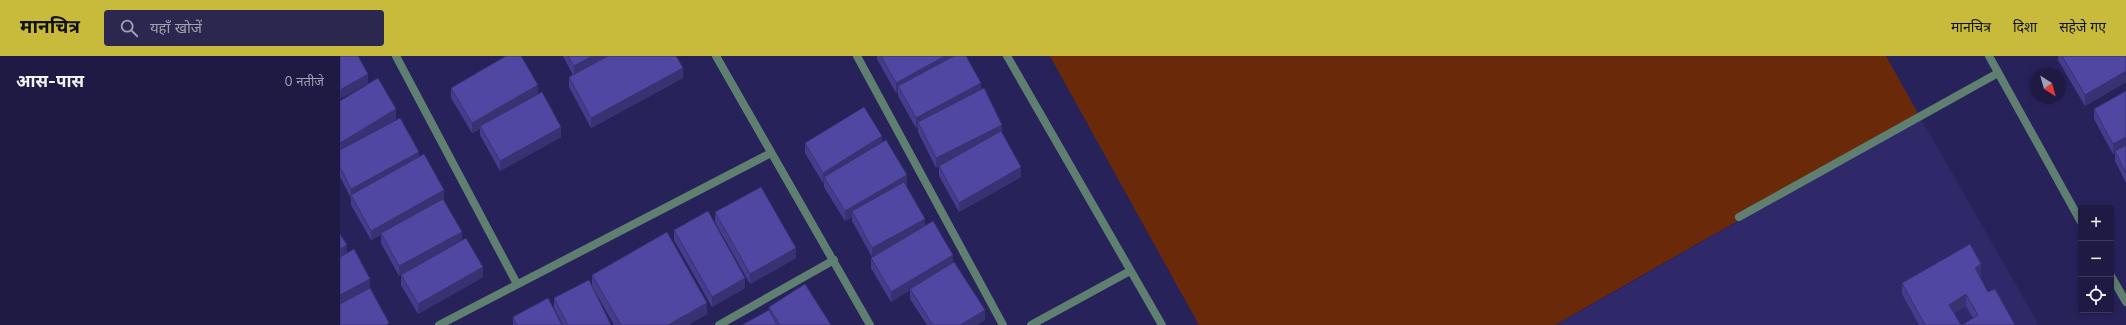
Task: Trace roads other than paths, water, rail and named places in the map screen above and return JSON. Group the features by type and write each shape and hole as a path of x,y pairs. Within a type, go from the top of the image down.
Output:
{"street":[{"path":"396,56 517,284"},
{"path":"716,56 870,325"},
{"path":"856,56 1003,325"},
{"path":"1007,56 1162,325"},
{"path":"1989,56 2078,217"},
{"path":"1739,217 1998,73"},
{"path":"439,325 771,153"},
{"path":"719,325 834,260"},
{"path":"1031,325 1130,271"},
{"path":"2112,277 2126,302"}]}
